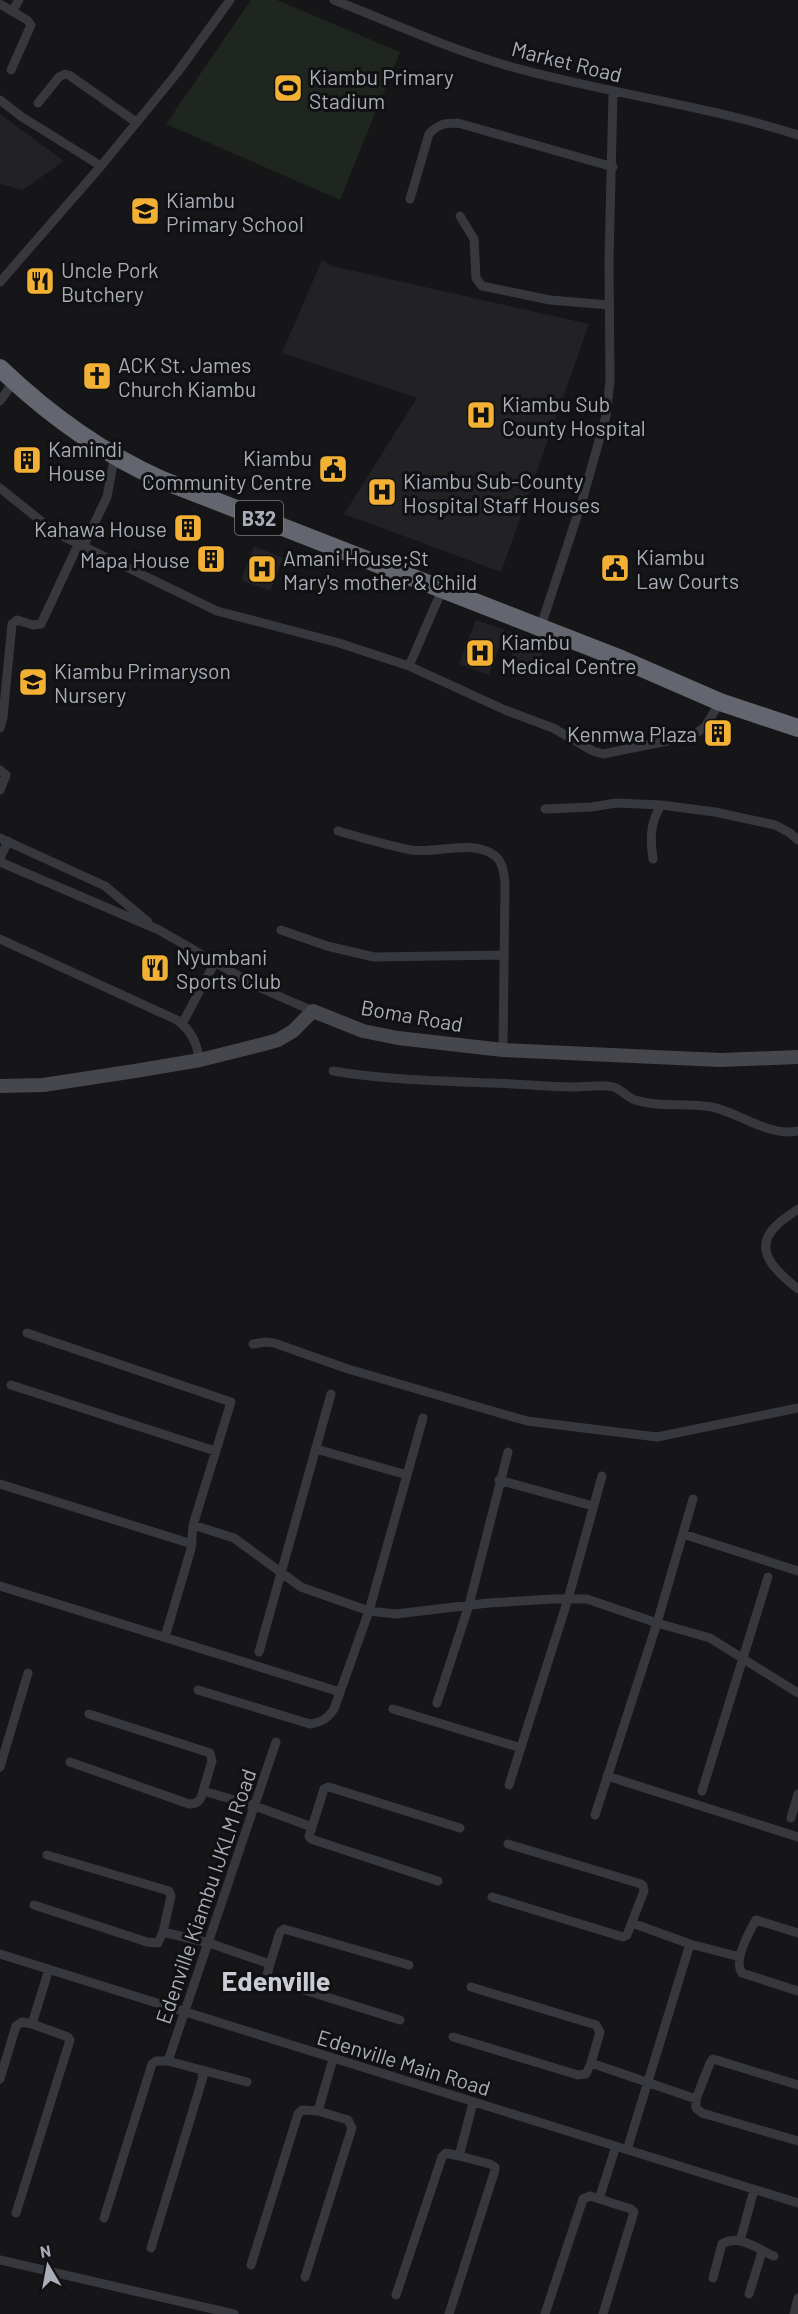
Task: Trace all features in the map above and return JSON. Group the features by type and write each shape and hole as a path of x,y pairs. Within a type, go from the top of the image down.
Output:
{"highway":[{"name":"B32","path":"0,368 55,417 162,480 621,659 720,702 798,728"}],"main road":[{"name":"Boma Road","path":"313,1011 363,1031 398,1038 502,1050 720,1060 798,1057"},
{"path":"0,1086 43,1085 200,1060 278,1040 293,1031 313,1011"}],"street":[{"path":"12,11 18,0"},
{"path":"0,282 101,166 177,73 230,0"},
{"name":"Market Road","path":"334,0 504,65 613,92 740,118 798,135"},
{"path":"0,4 27,20 31,25 10,70"},
{"path":"38,103 64,74 69,75 136,122"},
{"path":"540,629 600,444 606,416 610,381 613,92"},
{"path":"0,100 22,117 101,166"},
{"path":"411,199 429,134 436,126 446,123 458,123 613,167"},
{"path":"460,216 474,239 476,278 482,286 550,300 609,305"},
{"path":"0,401 14,381"},
{"path":"0,728 12,624 17,620 33,625 41,624 106,497 115,454"},
{"path":"0,488 56,533 217,611 339,643 409,666 505,710 553,728 593,751 603,754 692,736 705,727 720,702"},
{"path":"409,666 442,590"},
{"path":"0,770 6,775 0,790"},
{"path":"545,809 592,807 616,803 661,805 715,812 775,825 798,840"},
{"path":"653,859 651,828 654,816 661,805"},
{"path":"338,831 414,850 470,849 483,850 495,856 502,866 505,885 502,1050"},
{"path":"159,930 132,909 113,890 4,839 0,860 159,930 258,987 313,1011"},
{"path":"281,930 327,946 374,957 504,955"},
{"path":"0,939 183,1024 195,1039 200,1060"},
{"path":"183,1024 215,962"},
{"path":"333,1071 369,1077 416,1080 574,1087 609,1086 617,1088 632,1099 649,1104 719,1108 762,1124 778,1133 798,1131"},
{"path":"798,1209 775,1226 766,1238 765,1249 768,1259 778,1273 798,1289"},
{"path":"27,1334 231,1402 193,1525 192,1544 165,1637"},
{"path":"253,1344 274,1343 348,1369 527,1421 657,1437 798,1408"},
{"path":"11,1384 215,1451"},
{"path":"259,1652 331,1394"},
{"path":"198,1690 310,1724 321,1722 328,1717 340,1692 369,1611 423,1418"},
{"path":"316,1449 407,1475"},
{"path":"437,1703 469,1605 499,1480 508,1452"},
{"path":"509,1785 568,1599 602,1476"},
{"path":"499,1480 593,1506"},
{"path":"0,1484 192,1544"},
{"path":"595,1815 657,1623 693,1499"},
{"path":"193,1525 234,1538 301,1587 369,1611 396,1614 469,1605 587,1599 710,1638 798,1693"},
{"path":"683,1534 798,1570"},
{"path":"702,1791 768,1577"},
{"path":"0,1586 340,1692"},
{"path":"0,1767 28,1672"},
{"path":"393,1709 521,1748"},
{"path":"70,1762 189,1804 200,1800 212,1761 210,1753 89,1714"},
{"name":"Edenville Kiambu IJKLM Road","path":"168,2061 276,1742"},
{"path":"607,1776 798,1837"},
{"path":"438,1881 310,1839 324,1790 328,1787 460,1828"},
{"path":"203,1791 255,1806 312,1827"},
{"path":"791,1818 798,1794"},
{"path":"492,1897 623,1937 627,1935 644,1890 643,1886 507,1844"},
{"path":"34,1905 153,1944 158,1943 163,1932 171,1896 169,1891 47,1855"},
{"path":"798,1933 756,1920 740,1957 739,1967 742,1973 798,1991"},
{"path":"632,1923 690,1944 740,1957"},
{"path":"400,2020 269,1979 267,1975 280,1932 284,1929 410,1965"},
{"path":"163,1932 209,1943 270,1964"},
{"path":"627,2150 690,1944"},
{"name":"Edenville Main Road","path":"0,1954 798,2203"},
{"path":"32,2024 49,1969"},
{"path":"453,2037 578,2075 586,2074 591,2063 600,2032 596,2025 471,1987"},
{"path":"0,2079 16,2026 21,2022 68,2037 70,2040 16,2213"},
{"path":"318,2110 333,2059"},
{"path":"798,2085 713,2059 696,2099 696,2108 702,2114 798,2141"},
{"path":"104,2218 150,2067 156,2061 168,2061 247,2082"},
{"path":"591,2063 696,2099"},
{"path":"151,2248 203,2077 201,2071"},
{"path":"459,2156 473,2103"},
{"path":"251,2265 298,2114 302,2110 318,2110 348,2120 352,2128 304,2277"},
{"path":"599,2199 616,2146"},
{"path":"396,2295 442,2157 446,2153 490,2164 495,2170 449,2314"},
{"path":"740,2241 754,2190"},
{"path":"544,2314 583,2199 590,2196 631,2209 635,2214 603,2314"},
{"path":"713,2278 722,2244 728,2240 740,2241 774,2256"},
{"path":"749,2294 762,2252"},
{"path":"0,2260 234,2314"},
{"path":"794,2314 798,2298"}],"shaded area":[{"name":"Kiambu Primary Stadium","path":"251,0 277,0 400,52 340,200 166,124"},
{"path":"0,114 64,161 23,190 0,184"},
{"name":"Kiambu Sub County Hospital","path":"322,260 332,266 589,324 501,572 344,514 417,398 282,353"},
{"name":"Amani House;St Mary's mother & Child","path":"254,546 283,558 270,591 241,580"},
{"name":"Kiambu Medical Centre","path":"476,620 505,630 489,675 459,664"},
{"path":"507,631 545,645 535,672 509,663 515,647 503,642"}],"place":[{"name":"Kiambu Primary Stadium","path":"288,88"},
{"name":"Kiambu Primary School","path":"145,211"},
{"name":"Uncle Pork Butchery","path":"40,281"},
{"name":"ACK St. James Church Kiambu","path":"97,376"},
{"name":"Kiambu Sub County Hospital","path":"481,415"},
{"name":"Kamindi House","path":"27,460"},
{"name":"Kiambu Community Centre","path":"333,469"},
{"name":"Kiambu Sub-County Hospital Staff Houses","path":"382,492"},
{"name":"Kahawa House","path":"188,528"},
{"name":"Mapa House","path":"211,559"},
{"name":"Kiambu Law Courts","path":"615,568"},
{"name":"Amani House;St Mary's mother & Child","path":"262,569"},
{"name":"Kiambu Medical Centre","path":"480,653"},
{"name":"Kiambu Primaryson Nursery","path":"33,682"},
{"name":"Kenmwa Plaza","path":"718,733"},
{"name":"Nyumbani Sports Club","path":"155,968"}],"district":[{"name":"Edenville","path":"276,1980"}]}
